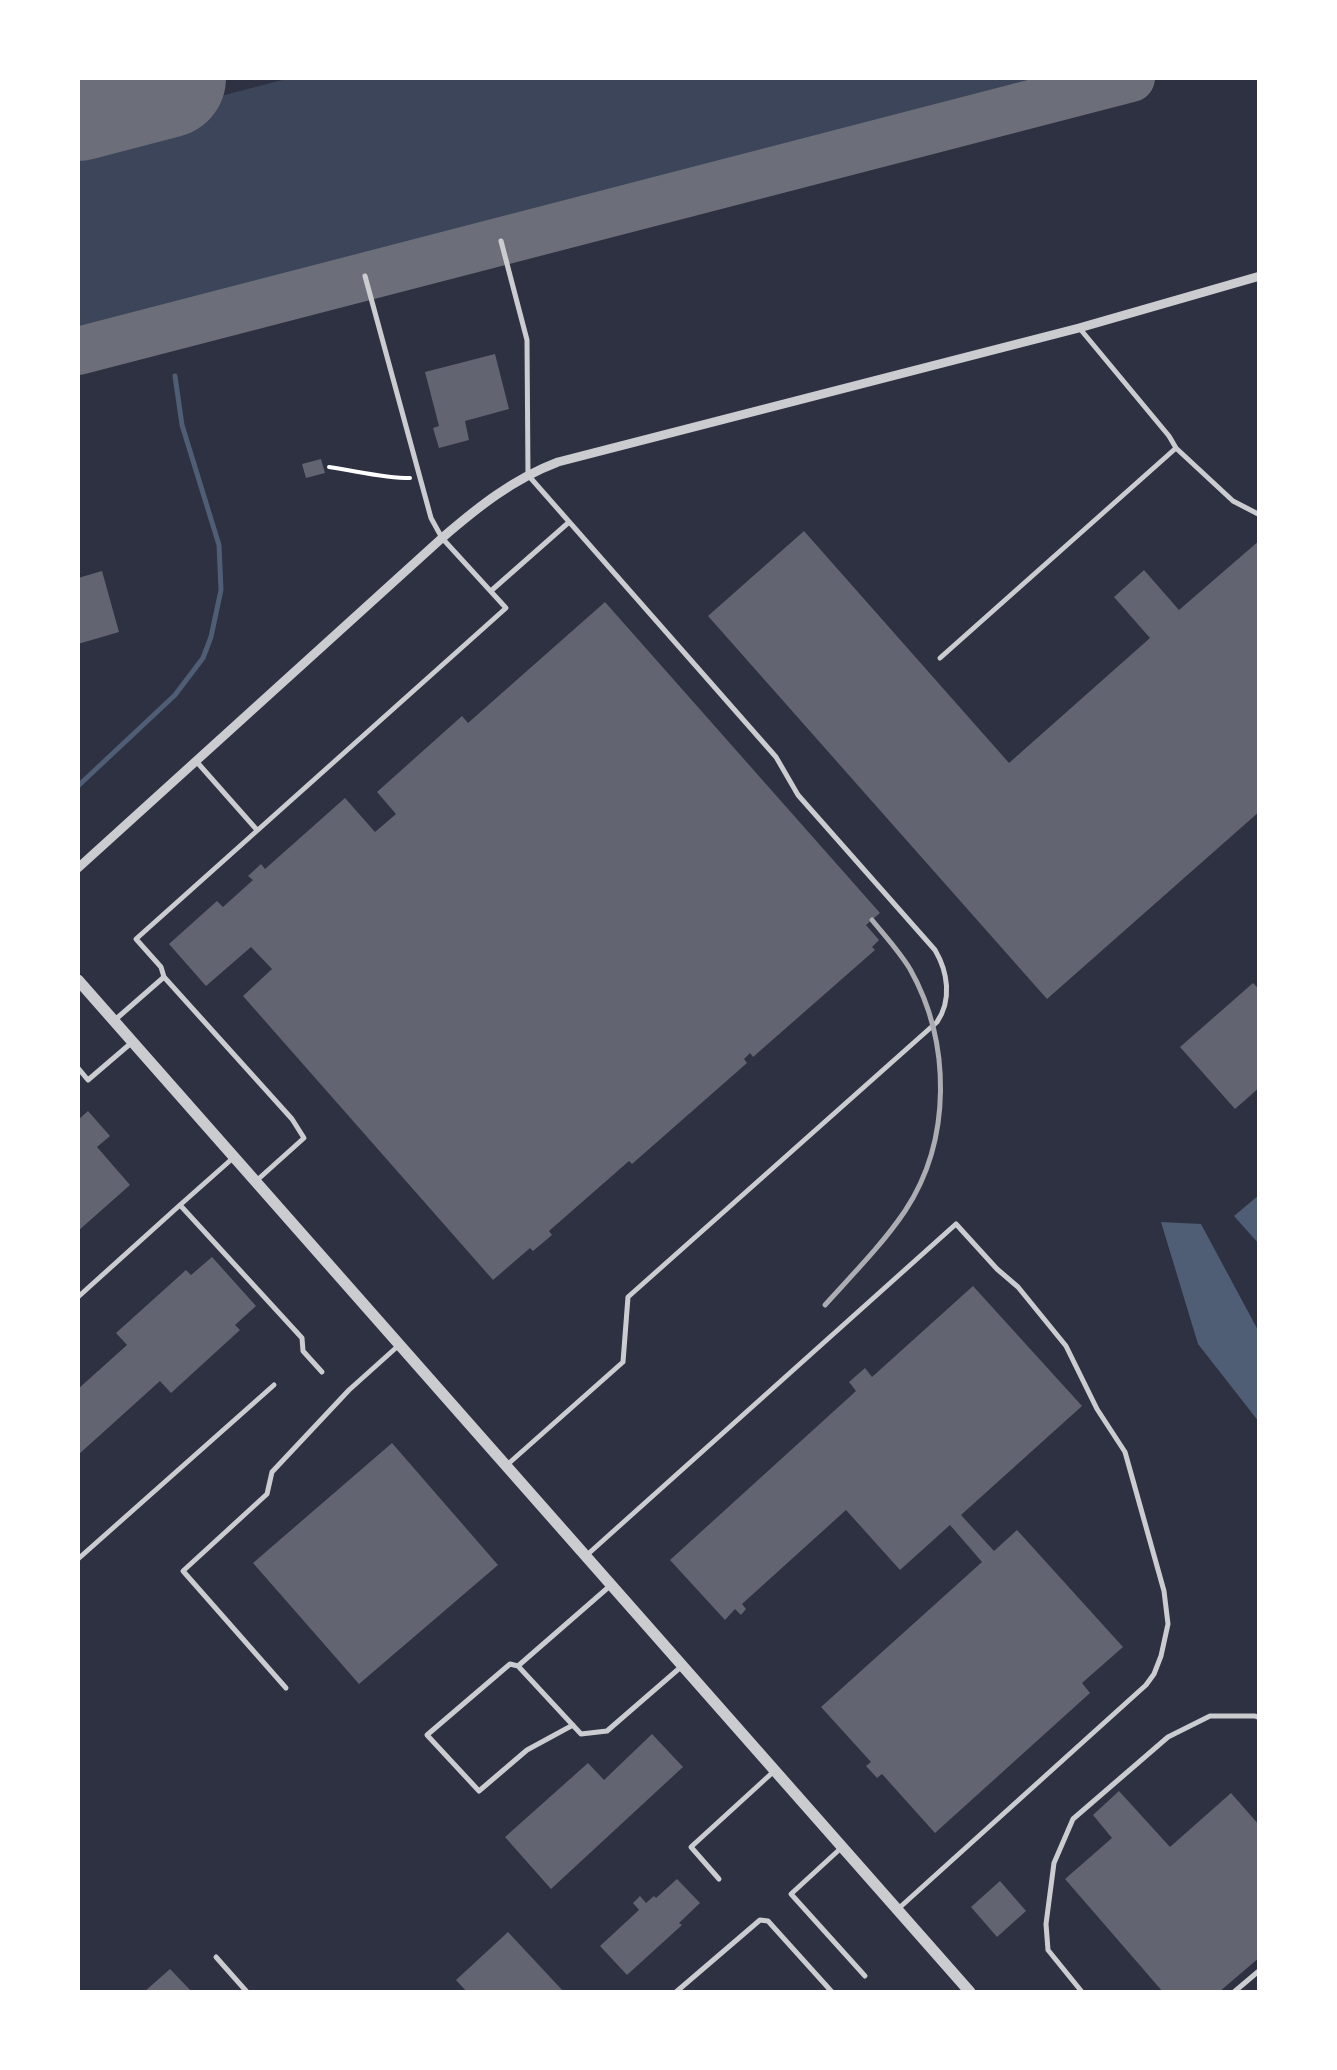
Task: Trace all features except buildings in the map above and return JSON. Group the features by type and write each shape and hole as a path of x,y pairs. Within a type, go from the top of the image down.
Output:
{"street":[{"path":"78,868 442,538 482,504 528,475 573,458 1079,328 1260,276"},
{"path":"78,980 970,1992"}],"lane":[{"path":"501,241 527,340 528,475 776,757 798,795 935,950 946,977 946,1003 937,1022 628,1297 623,1362 506,1466"},
{"path":"254,1182 304,1138 164,977 160,966 136,939 506,608 442,538 431,518 365,276"},
{"path":"1079,328 1176,448 1233,502 1260,516"},
{"path":"940,658 1176,448"},
{"path":"491,591 568,522"},
{"path":"196,760 257,830"},
{"path":"114,1021 164,977"},
{"path":"78,1068 88,1080 132,1042"},
{"path":"78,1297 233,1158"},
{"path":"180,1205 302,1338 303,1352 322,1372"},
{"path":"586,1556 956,1224 1018,1287 1066,1346 1125,1452 1164,1590 1168,1624 1165,1643 1146,1685 897,1910"},
{"path":"286,1688 184,1571 268,1494 272,1472 349,1390 398,1346"},
{"path":"78,1559 274,1384"},
{"path":"518,1666 611,1585"},
{"path":"573,1725 527,1750 479,1791 427,1735 510,1664 518,1666 573,1725 581,1734 607,1732 682,1666"},
{"path":"1082,1992 1048,1950 1046,1924 1054,1862 1072,1819 1168,1737 1210,1716 1260,1718"},
{"path":"720,1880 690,1847 774,1771"},
{"path":"842,1847 791,1894 865,1976"},
{"path":"676,1992 760,1920 768,1921 832,1992"},
{"path":"216,1957 247,1992"},
{"path":"1234,1992 1260,1970"}],"path":[{"path":"329,467 388,478 420,478"}],"shaded area":[{"path":"290,78 1067,78 78,333 78,133"},
{"path":"1259,1195 1259,1244 1234,1216"},
{"path":"1161,1222 1201,1224 1259,1332 1259,1422 1198,1344"}],"waterway":[{"path":"78,786 175,695 203,658 211,637 221,590 219,545 182,425 175,376"}],"taxiway":[{"path":"78,351 1131,78"}],"runway":[{"path":"78,101 166,78"}],"railway":[{"path":"825,1305 905,1211 931,1154 938,1122 939,1059 923,997 906,962 872,920"}]}
